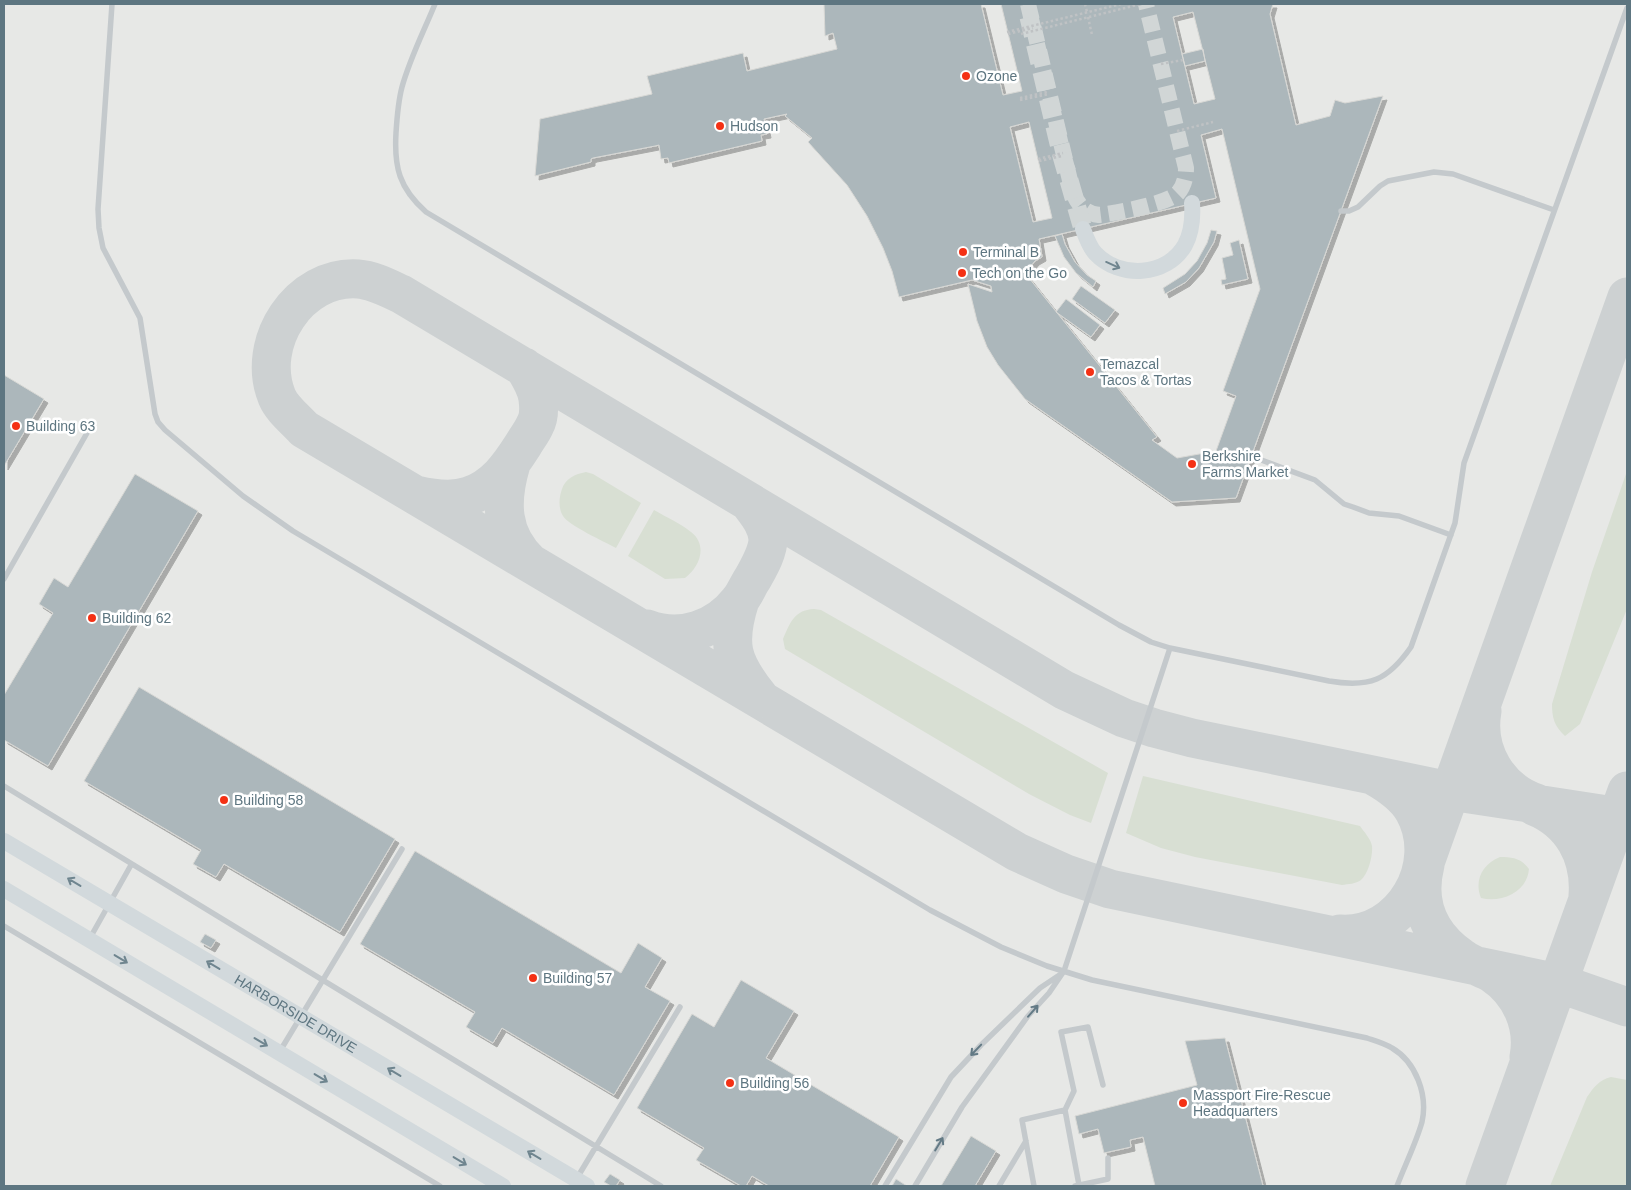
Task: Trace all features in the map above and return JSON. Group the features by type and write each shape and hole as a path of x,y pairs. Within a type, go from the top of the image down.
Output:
{"street":[{"path":"1083,229 1095,252 1108,263 1134,271 1150,270 1170,261 1185,245 1192,225 1192,203"},
{"name":"HARBORSIDE DRIVE","path":"4,841 578,1184"},
{"path":"4,889 503,1186"}],"lane":[{"path":"112,4 98,210 99,228 104,248 140,318 154,414 165,430 243,496 292,531 930,910 1001,947 1064,972 1125,988 1367,1038 1381,1042 1394,1049 1412,1068 1422,1088 1423,1104 1422,1121 1397,1186"},
{"path":"435,4 402,88 397,114 395,157 406,191 426,212 1119,625 1152,642 1170,648 1342,683 1361,683 1377,679 1396,667 1411,647 1455,523 1464,463 1627,8"},
{"path":"1341,211 1349,211 1358,207 1383,183 1436,172 1453,174 1554,210"},
{"path":"4,579 88,433"},
{"path":"1256,458 1314,480 1344,504 1369,512 1399,516 1451,535"},
{"path":"915,1186 962,1107 1028,1016 1049,993 1064,972 1170,648"},
{"path":"4,786 661,1186"},
{"path":"279,1053 402,849"},
{"path":"89,940 131,865"},
{"path":"4,926 440,1186"},
{"path":"885,1186 951,1077 1040,988 1064,972"},
{"path":"578,1184 596,1147 680,1008"},
{"path":"1103,1085 1088,1026 1062,1032 1074,1091 1065,1110 1077,1186 1108,1179 1108,1158"},
{"path":"1034,1186 1022,1120 1065,1110"},
{"path":"999,1186 1026,1141"}],"path":[{"path":"1085,4 1092,35"},
{"path":"1033,28 1008,33 1121,4"},
{"path":"1021,34 1141,4"},
{"path":"1161,65 1183,60"},
{"path":"1020,99 1048,93"},
{"path":"1178,132 1213,123"},
{"path":"1038,160 1063,154"}],"shaded area":[{"path":"4,4 1627,4 1627,1186 4,1186"},
{"path":"1627,471 1627,609 1580,724 1565,736 1558,729 1554,721 1552,704 1592,572"},
{"path":"586,472 593,474 641,503 616,548 572,524 561,513 560,499 563,485 571,477"},
{"path":"654,510 687,529 696,537 699,543 701,549 698,562 685,578 665,579 628,556"},
{"path":"814,609 821,610 1108,773 1091,823 1070,815 1029,794 785,649 783,639 794,618 802,612"},
{"path":"1143,776 1360,826 1369,838 1372,846 1372,855 1368,869 1364,877 1359,881 1342,885 1195,857 1161,848 1126,833"},
{"path":"1500,857 1512,858 1523,862 1529,869 1524,884 1518,890 1505,897 1497,899 1481,898 1478,885 1481,874 1488,864"},
{"path":"1611,1077 1627,1080 1627,1186 1550,1186 1587,1097 1597,1084"}],"building":[{"name":"Terminal B","path":"824,4 981,4 1003,95 1022,91 1001,4 1273,4 1270,14 1296,125 1330,116 1335,100 1345,103 1383,96 1236,498 1172,502 1025,399 998,365 987,347 977,321 968,284 992,292 991,286 972,280 899,297 883,248 867,216 847,185 808,142 812,138 785,116 787,114 764,119 767,134 761,135 762,141 669,163 668,158 661,159 659,145 593,158 591,162 535,176 540,119 652,94 647,76 743,53 747,71 837,49 833,33 825,36","holes":["1193,12 1215,99 1194,104 1173,17","1029,122 1052,218 1033,222 1010,127","1222,129 1260,289 1223,391 1236,396 1216,451 1177,458 1152,440 1157,437 1025,273 1035,261 1042,257 1039,239 1216,198 1201,135"]},
{"path":"1203,49 1205,61 1185,66 1182,54"},
{"path":"1211,230 1217,231 1214,242 1199,268 1186,282 1165,294 1163,288 1185,274 1197,261 1207,243"},
{"path":"1062,234 1075,262 1087,275 1096,281 1093,287 1076,273 1064,257 1055,236"},
{"path":"1239,240 1248,279 1222,285 1221,280 1226,279 1222,258 1233,255 1230,243"},
{"path":"1081,286 1115,310 1105,323 1072,299"},
{"path":"1066,299 1100,325 1091,337 1056,312"},
{"name":"Building 63","path":"4,375 44,399 4,466"},
{"name":"Building 62","path":"135,474 198,511 48,766 4,740 4,695 53,613 39,604 54,578 68,587"},
{"name":"Building 58","path":"139,687 395,839 340,932 224,864 216,877 193,864 201,850 84,781"},
{"name":"Building 57","path":"415,851 621,973 638,943 662,958 645,987 670,1001 614,1095 502,1028 493,1043 466,1027 475,1012 360,944"},
{"path":"205,934 216,940 211,948 200,942"},
{"name":"Building 56","path":"741,980 794,1011 766,1058 899,1137 870,1186 769,1186 752,1176 746,1186 741,1186 696,1160 704,1148 637,1108 692,1014 714,1027"},
{"name":"Massport Fire-Rescue Headquarters","path":"1225,1038 1263,1186 1155,1186 1143,1137 1130,1140 1131,1147 1104,1153 1098,1129 1079,1134 1075,1116 1197,1085 1185,1041"},
{"path":"971,1136 996,1151 975,1186 941,1186"},
{"path":"610,1174 620,1180 616,1186 611,1186 604,1182"},
{"path":"896,1179 907,1186 892,1186"}],"taxiway":[{"path":"1627,818 1450,791 1192,738 1124,718 1064,690 401,294 375,283 358,279 337,281 317,288 301,300 287,316 277,335 272,355 272,376 277,397 285,410 304,429 1017,852 1066,874 1110,889 1558,983 1627,1007"},
{"path":"1422,871 1627,297"},
{"path":"416,495 442,499 463,498 478,492 494,482 507,468 532,430 538,416 539,409 536,391 524,367"},
{"path":"511,464 505,491 505,517 513,541 530,563"},
{"path":"647,629 673,634 698,630 720,619 739,601 760,564 768,544 764,524 749,502"},
{"path":"740,600 733,629 734,652 743,674 760,698"},
{"path":"1482,711 1482,740 1492,767 1500,779 1511,789 1522,797 1536,803"},
{"path":"1340,934 1362,932 1382,924 1399,911 1412,894 1420,875 1424,854 1422,832 1414,811 1397,791 1374,776"},
{"path":"1485,1186 1627,791"},
{"path":"1534,806 1559,821 1576,842 1586,867 1588,896"},
{"path":"1425,865 1422,893 1428,918 1441,940 1451,949 1466,960 1493,974 1511,990 1518,1000 1527,1021 1530,1033 1529,1057"}],"tunnel":[{"path":"1028,4 1073,193 1083,208 1090,213 1099,215 1164,201 1178,193 1185,178 1186,168 1146,4"},
{"path":"1029,17 1062,156 1083,229"}],"place":[{"name":"Ozone","path":"966,76"},
{"name":"Hudson","path":"720,126"},
{"name":"Terminal B","path":"963,252"},
{"name":"Tech on the Go","path":"962,273"},
{"name":"Temazcal Tacos & Tortas","path":"1090,372"},
{"name":"Building 63","path":"16,426"},
{"name":"Berkshire Farms Market","path":"1192,464"},
{"name":"Building 62","path":"92,618"},
{"name":"Building 58","path":"224,800"},
{"name":"Building 57","path":"533,978"},
{"name":"Building 56","path":"730,1083"},
{"name":"Massport Fire-Rescue Headquarters","path":"1183,1103"}]}
